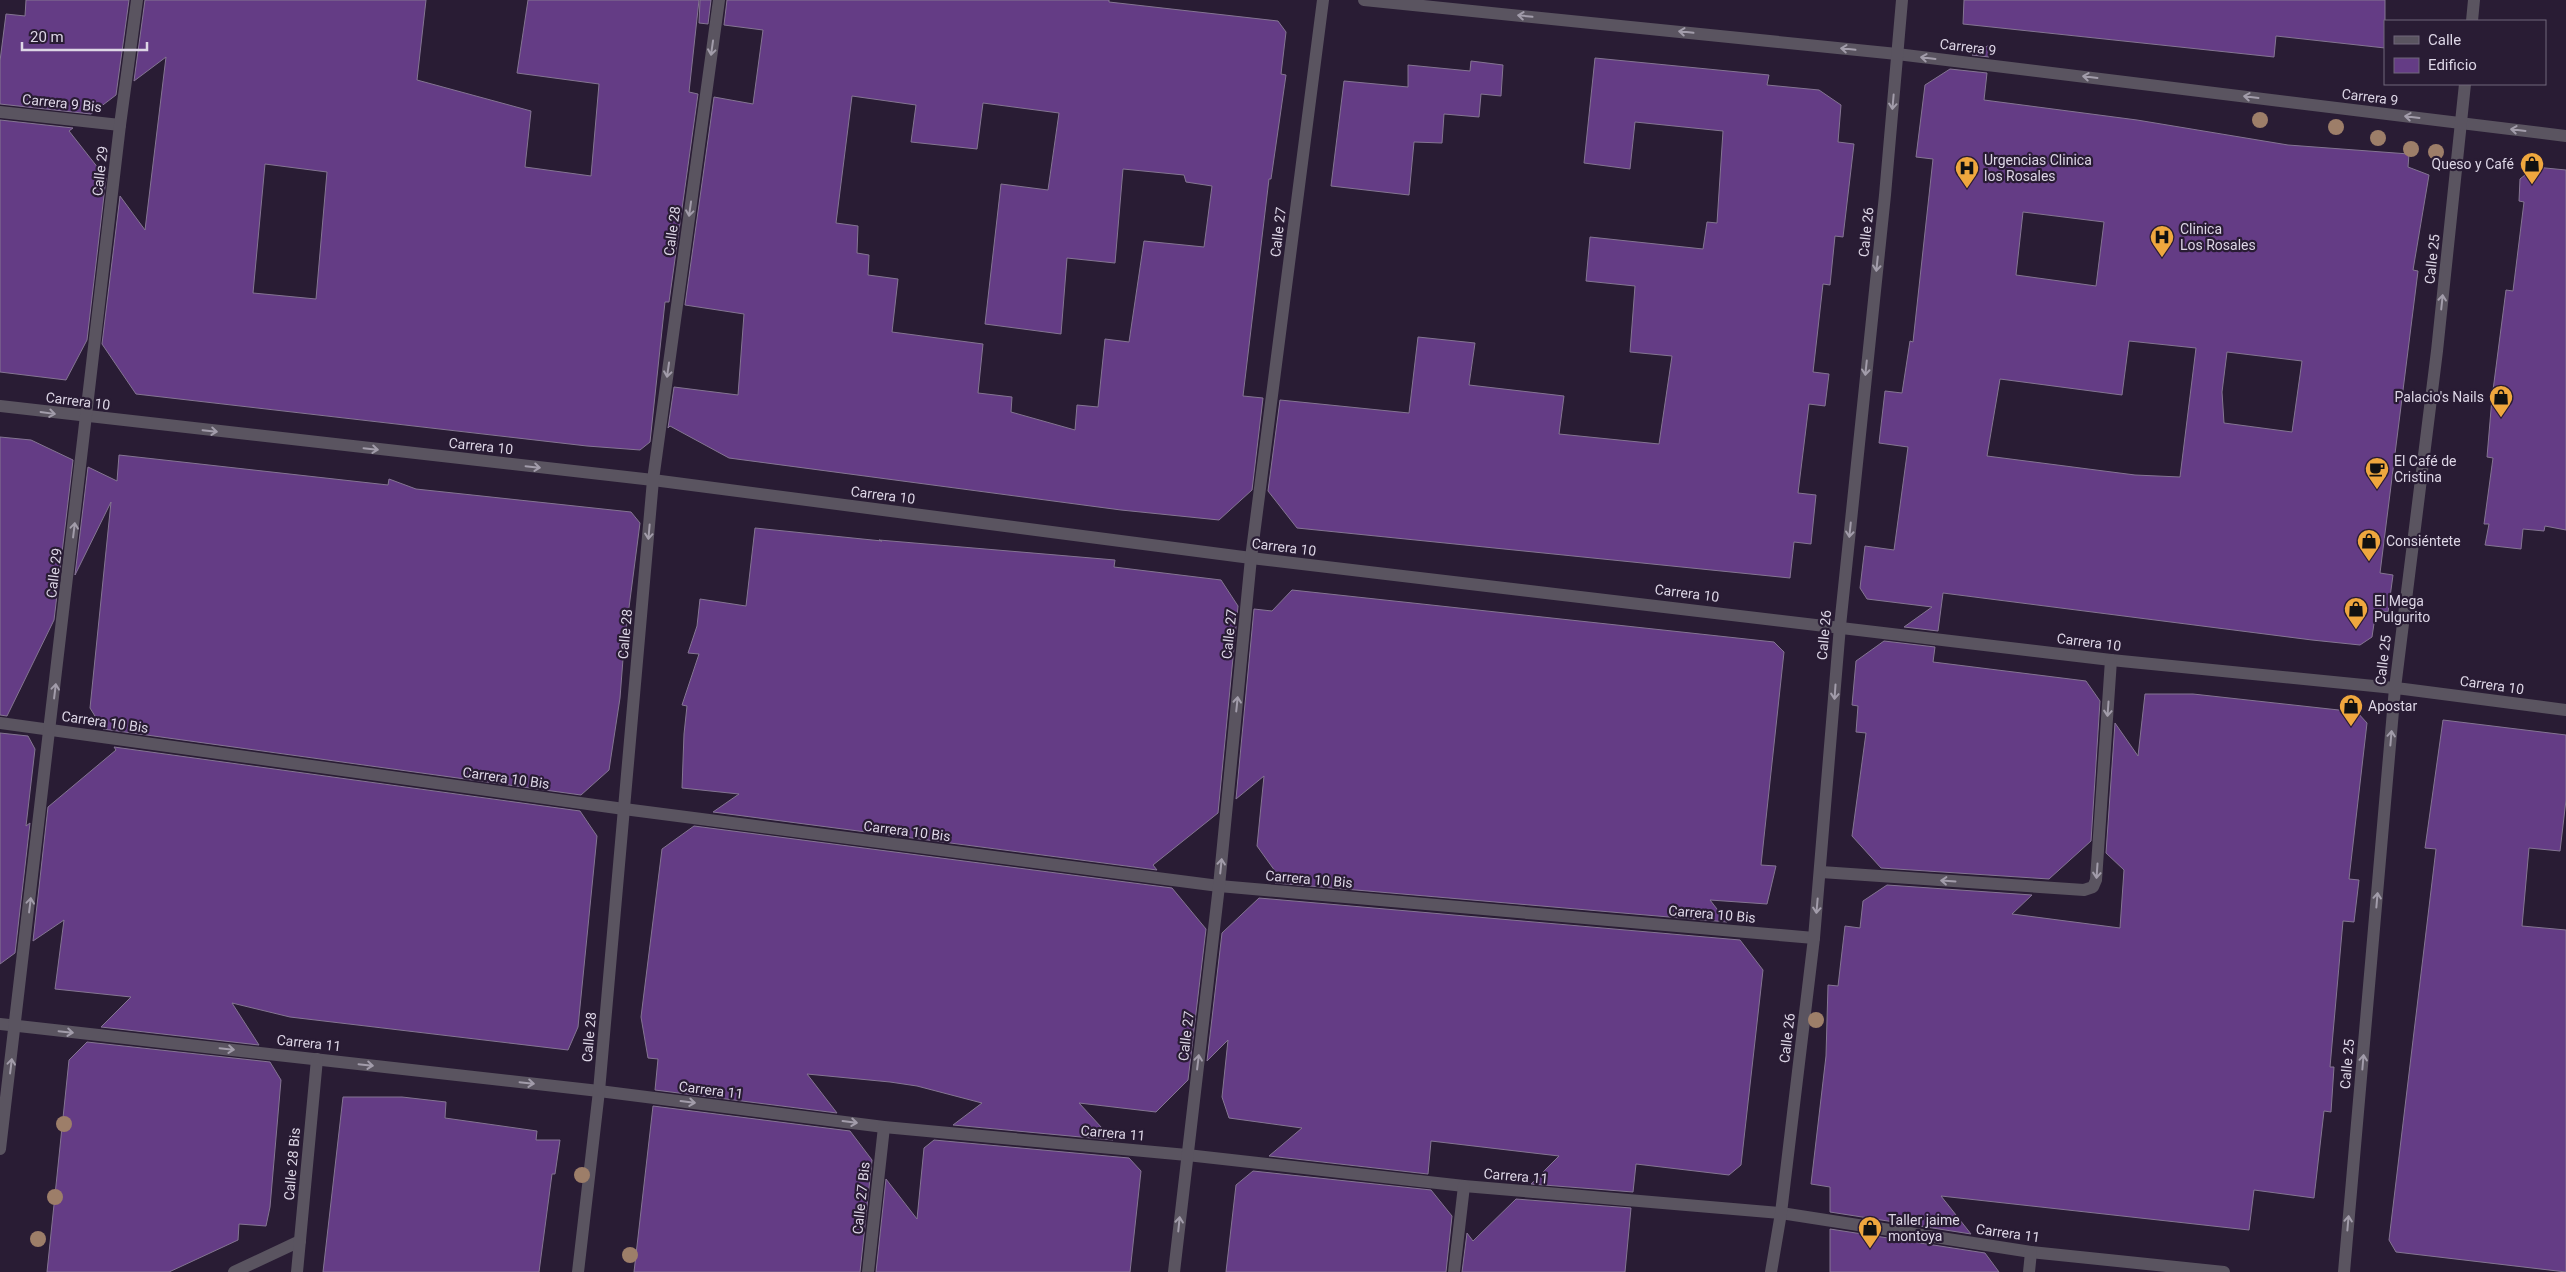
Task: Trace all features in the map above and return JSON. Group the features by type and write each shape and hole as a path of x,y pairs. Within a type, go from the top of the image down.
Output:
{"street":[{"name":"Calle 29","path":"0,1149 51,730 120,124 137,0"},
{"name":"Calle 28","path":"578,1272 599,1091 653,480 719,0"},
{"name":"Calle 27","path":"1174,1272 1219,886 1251,558 1323,0"},
{"name":"Carrera 9","path":"1364,0 1896,54 2566,136"},
{"name":"Calle 26","path":"1771,1272 1780,1213 1821,872 1840,626 1885,196 1902,0"},
{"path":"2472,20 2474,0"},
{"name":"Calle 25","path":"2344,1272 2395,688 2436,361 2465,85"},
{"name":"Carrera 9 Bis","path":"0,112 120,124"},
{"name":"Carrera 10","path":"0,406 86,418 653,480 1251,558 1840,626 2111,660 2395,688 2566,710"},
{"path":"1821,872 2084,890 2093,887 2096,880 2111,660"},
{"name":"Carrera 10 Bis","path":"0,723 624,809 1219,886 1814,938"},
{"name":"Carrera 11","path":"0,1024 599,1091 884,1126 1187,1155 1464,1186 1780,1213 2031,1252 2224,1272"},
{"name":"Calle 28 Bis","path":"297,1272 317,1059"},
{"name":"Calle 27 Bis","path":"868,1272 884,1126"},
{"path":"1454,1272 1464,1186"},
{"path":"234,1272 300,1242"},
{"path":"2029,1272 2031,1252"}],"building":[{"path":"26,0 129,0 116,95 91,114 0,104 0,61 6,14 25,16"},
{"path":"145,0 426,0 417,80 531,111 525,167 591,176 599,84 517,73 528,0 699,0 689,92 698,94 669,302 665,302 650,442 640,450 587,446 136,394 102,344 120,196 145,230 166,57 134,81","holes":["265,164 327,172 316,299 253,293"]},
{"path":"700,0 711,0 708,24 699,23"},
{"path":"727,0 1109,0 1109,2 1278,21 1286,32 1281,74 1286,75 1271,179 1269,179 1243,396 1263,398 1252,490 1219,520 1121,510 729,458 670,426 668,428 674,387 738,395 744,314 685,305 714,97 753,104 763,30 724,25","holes":["852,96 916,105 911,142 977,149 983,103 1059,113 1048,190 1001,184 985,324 1061,334 1067,258 1115,263 1123,169 1184,175 1186,182 1212,186 1204,247 1144,241 1129,342 1105,339 1098,407 1077,405 1075,430 1011,412 1012,397 978,393 983,344 892,332 898,279 868,275 869,255 857,253 858,226 836,223"]},
{"path":"1964,0 2385,0 2384,48 2276,36 2274,57 1963,24"},
{"path":"1991,44 1989,57 1972,55"},
{"path":"1595,58 1769,75 1767,85 1819,90 1841,105 1838,142 1854,144 1843,237 1835,236 1830,285 1823,284 1813,372 1829,374 1825,406 1809,404 1798,493 1816,495 1811,544 1794,542 1790,578 1297,528 1268,491 1280,400 1409,413 1418,337 1475,343 1469,385 1564,396 1559,434 1659,444 1672,356 1630,352 1635,286 1586,281 1590,237 1703,249 1707,222 1717,223 1723,131 1635,122 1630,169 1584,163"},
{"path":"1471,61 1503,65 1501,96 1481,94 1479,117 1444,114 1442,143 1414,142 1409,195 1331,186 1344,81 1408,87 1408,65 1470,71"},
{"path":"1950,69 1987,73 1984,100 2137,120 2288,145 2409,154 2408,167 2429,175 2413,270 2418,271 2380,573 2393,575 2388,612 2376,610 2372,637 2360,645 1943,593 1938,631 1904,627 1932,607 1867,599 1860,588 1865,546 1894,550 1908,447 1879,443 1885,391 1902,393 1910,341 1913,342 1933,159 1916,157 1925,85","holes":["2023,212 2104,222 2096,286 2016,275","2129,341 2196,348 2180,477 2135,475 1987,456 2000,379 2122,395","2227,352 2302,361 2292,432 2224,423 2222,392"]},
{"path":"0,120 73,128 69,131 106,178 87,340 66,380 0,372"},
{"path":"2535,167 2566,170 2566,530 2545,526 2544,531 2523,529 2521,549 2485,545 2489,524 2484,524 2493,458 2487,457 2492,398 2506,290 2513,291 2524,202 2519,201 2520,179"},
{"path":"0,437 31,440 73,460 54,620 7,716 0,715"},
{"path":"119,455 388,485 389,479 416,489 631,512 640,523 624,646 620,698 609,770 581,795 103,729 90,708 111,502 75,575 88,467 117,481"},
{"path":"755,528 882,541 879,540 1115,560 1114,567 1221,580 1238,606 1218,813 1153,865 1157,870 713,812 739,794 682,788 687,706 682,705 699,654 688,653 697,626 700,599 746,606"},
{"path":"1292,590 1774,642 1784,652 1761,865 1776,866 1767,904 1710,900 1727,922 1275,883 1280,878 1257,846 1264,776 1236,799 1254,609 1272,611"},
{"path":"1884,641 1935,647 1933,662 2086,681 2100,701 2091,841 2049,879 1881,868 1852,836 1866,733 1856,732 1858,706 1852,705 1856,661"},
{"path":"2145,694 2193,694 2357,712 2367,723 2349,879 2359,880 2354,922 2343,921 2330,1067 2334,1067 2331,1112 2324,1111 2314,1198 2254,1190 2249,1230 1941,1196 1971,1234 1830,1212 1830,1187 1811,1184 1826,1056 1828,985 1838,986 1845,926 1860,928 1863,901 1887,885 2032,895 2012,914 2120,928 2124,870 2106,853 2115,723 2138,756"},
{"path":"2443,720 2566,735 2566,800 2560,851 2529,848 2522,926 2566,930 2566,1272 2396,1252 2389,1240 2436,849 2425,848"},
{"path":"0,733 28,736 35,749 26,826 30,823 15,953 0,964"},
{"path":"114,747 580,811 597,836 578,1027 568,1050 290,1017 232,1003 259,1045 101,1027 131,997 55,989 64,920 33,941 48,807 116,750"},
{"path":"694,826 1172,888 1206,929 1188,1080 1156,1112 1079,1103 1113,1140 953,1125 982,1103 917,1086 890,1082 807,1074 837,1113 655,1090 658,1059 648,1058 641,1017 662,849"},
{"path":"1259,898 1740,940 1763,970 1741,1165 1729,1175 1636,1164 1633,1192 1531,1184 1559,1156 1431,1141 1428,1174 1269,1156 1302,1128 1229,1118 1222,1097 1228,1040 1207,1061 1222,933"},
{"path":"87,1042 270,1062 281,1080 270,1207 266,1226 239,1224 238,1240 169,1272 47,1272 69,1060"},
{"path":"343,1097 402,1097 446,1102 445,1118 537,1131 536,1140 560,1140 555,1174 552,1174 539,1272 323,1272"},
{"path":"653,1106 850,1131 872,1160 860,1272 634,1272"},
{"path":"934,1140 1129,1158 1141,1171 1130,1272 876,1272 886,1179 917,1219 924,1148"},
{"path":"1253,1171 1431,1190 1452,1216 1446,1272 1226,1272 1236,1185"},
{"path":"1516,1199 1631,1208 1625,1272 1462,1272 1467,1233 1473,1241"},
{"path":"1830,1229 1985,1253 1999,1272 1830,1272"}],"place":[{"name":"Queso y Café","path":"2532,185"},
{"name":"Urgencias Clinica los Rosales","path":"1967,189"},
{"name":"Clinica Los Rosales","path":"2162,258"},
{"name":"Palacio's Nails","path":"2501,418"},
{"name":"El Café de Cristina","path":"2377,490"},
{"name":"Consiéntete","path":"2369,562"},
{"name":"El Mega Pulgurito","path":"2356,630"},
{"name":"Apostar","path":"2351,727"},
{"name":"Taller jaime montoya","path":"1870,1249"}]}
